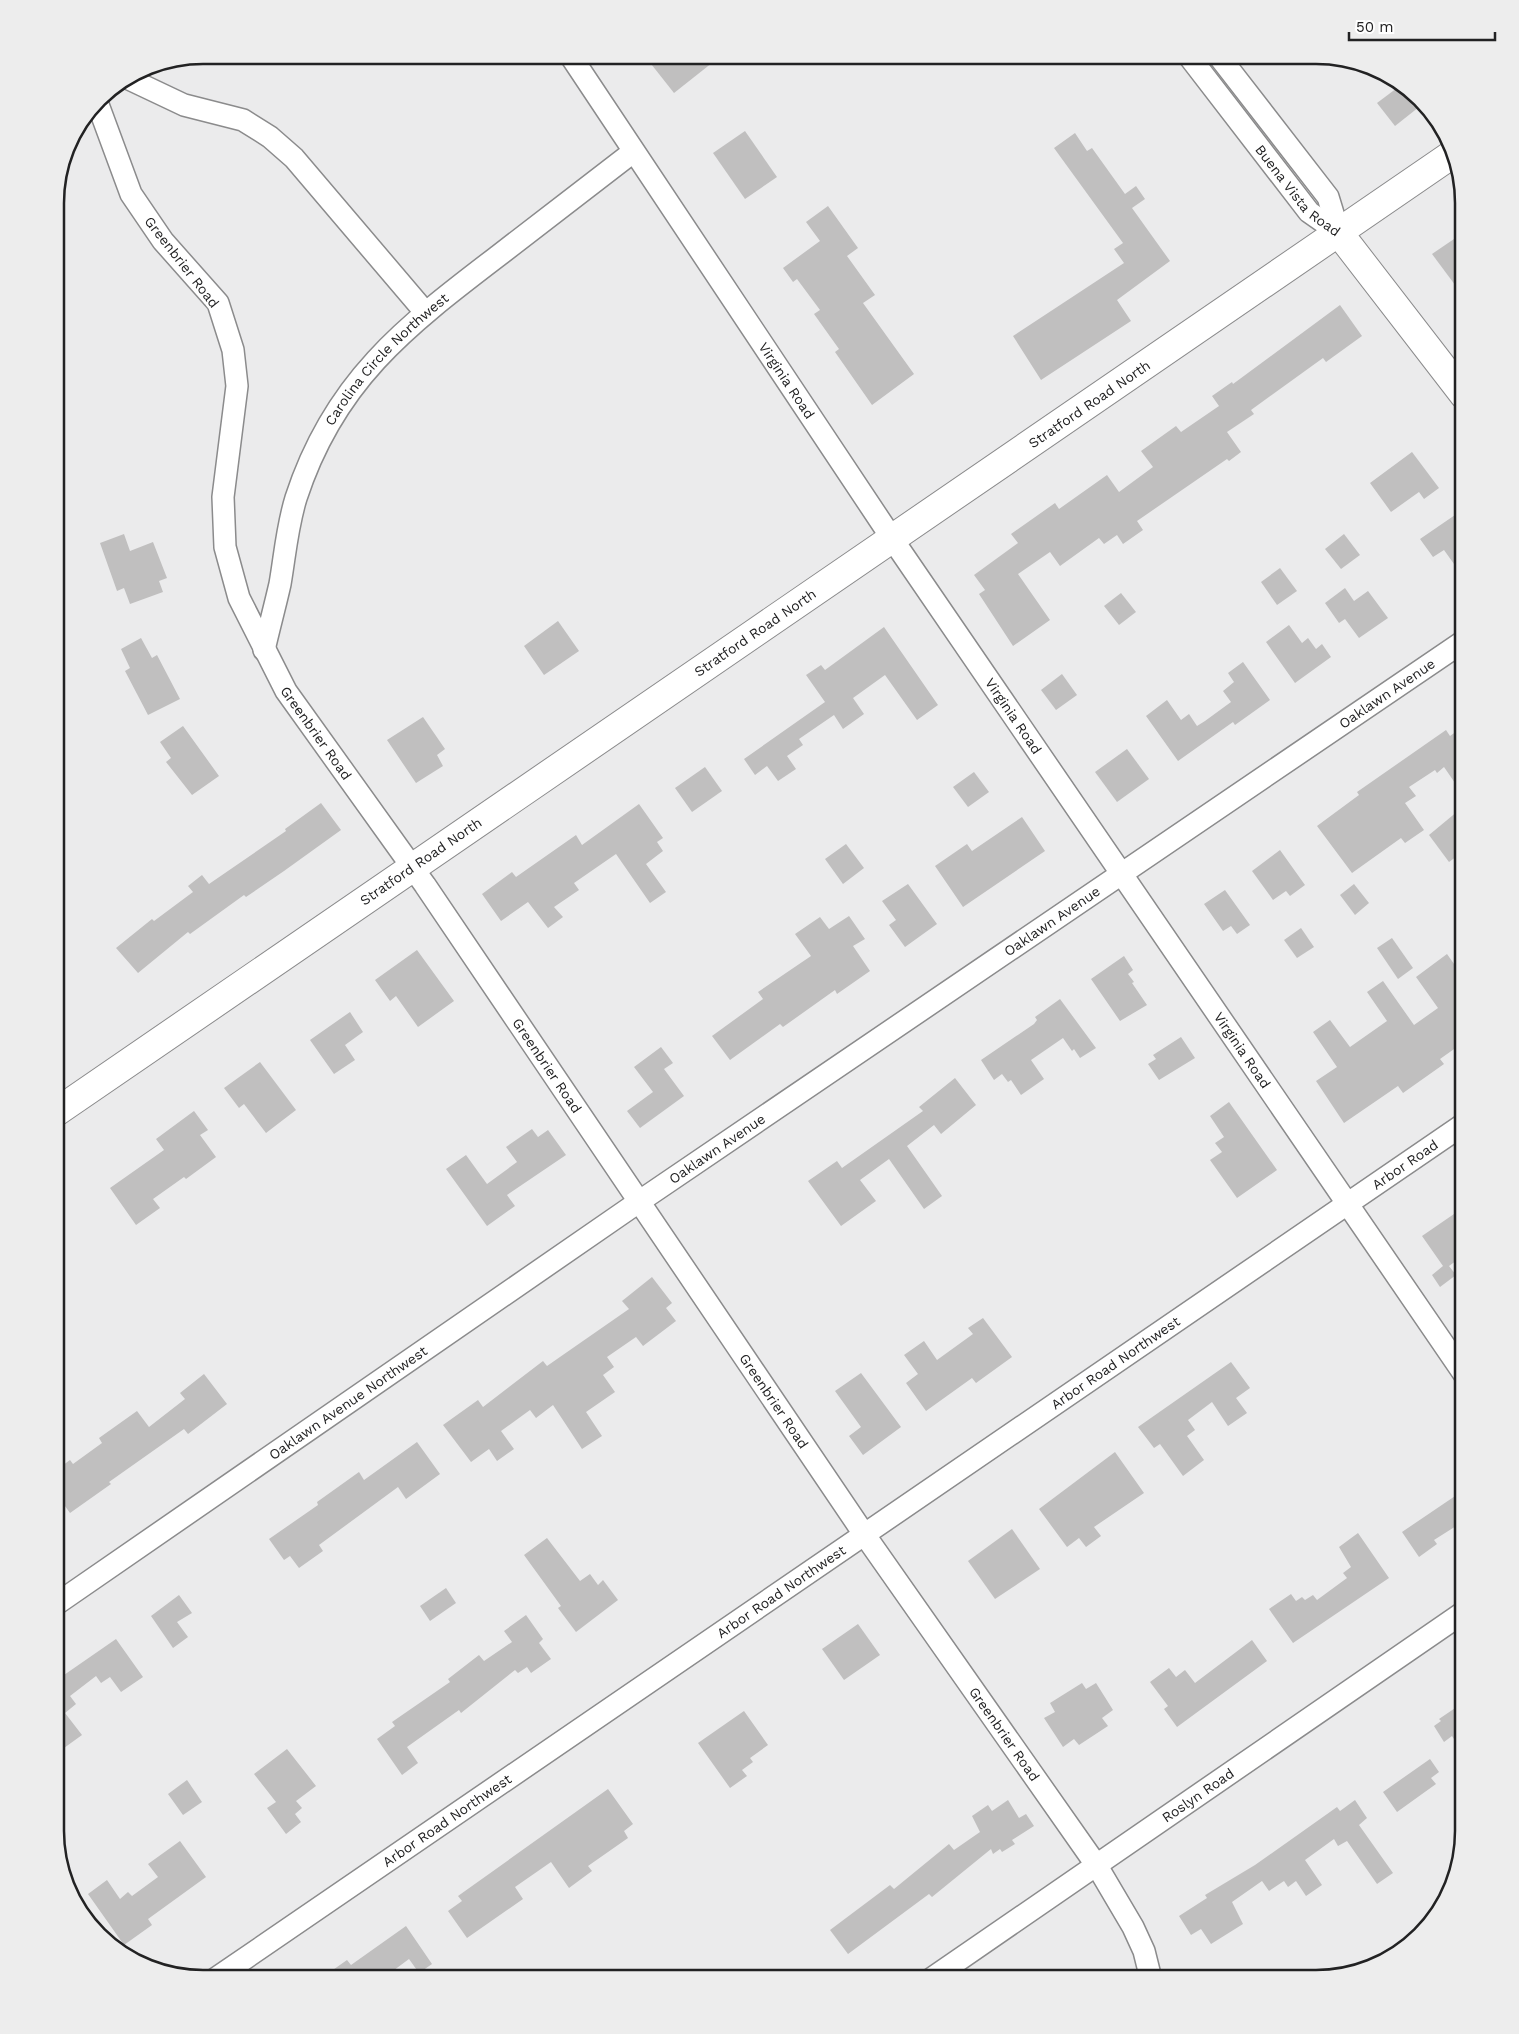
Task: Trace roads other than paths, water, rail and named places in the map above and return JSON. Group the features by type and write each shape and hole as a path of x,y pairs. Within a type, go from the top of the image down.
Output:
{"main road":[{"name":"Stratford Road North","path":"64,1107 411,866 893,540 1448,157"},
{"name":"Buena Vista Road","path":"1339,233 1455,383"}],"street":[{"name":"Virginia Road","path":"576,64 893,540 1455,1361"},
{"name":"Buena Vista Road","path":"1195,64 1309,212 1339,233"},
{"path":"1225,64 1328,197 1339,233"},
{"path":"135,81 184,105 243,120 270,137 300,166 425,312"},
{"name":"Greenbrier Road","path":"100,110 131,194 163,241 218,303 233,350 237,386 223,497 225,547 239,598 286,691 411,866 640,1201 864,1534 1097,1866 1133,1927 1144,1951 1149,1970"},
{"name":"Carolina Circle Northwest","path":"264,650 280,582 287,534 296,498 316,451 340,405 371,364 425,312 633,152"},
{"name":"Oaklawn Avenue","path":"640,1201 1455,647"},
{"name":"Arbor Road","path":"1348,1205 1455,1130"},
{"name":"Oaklawn Avenue Northwest","path":"64,1599 640,1201"},
{"name":"Arbor Road Northwest","path":"228,1970 1348,1205"},
{"name":"Roslyn Road","path":"944,1970 1455,1618"}]}
